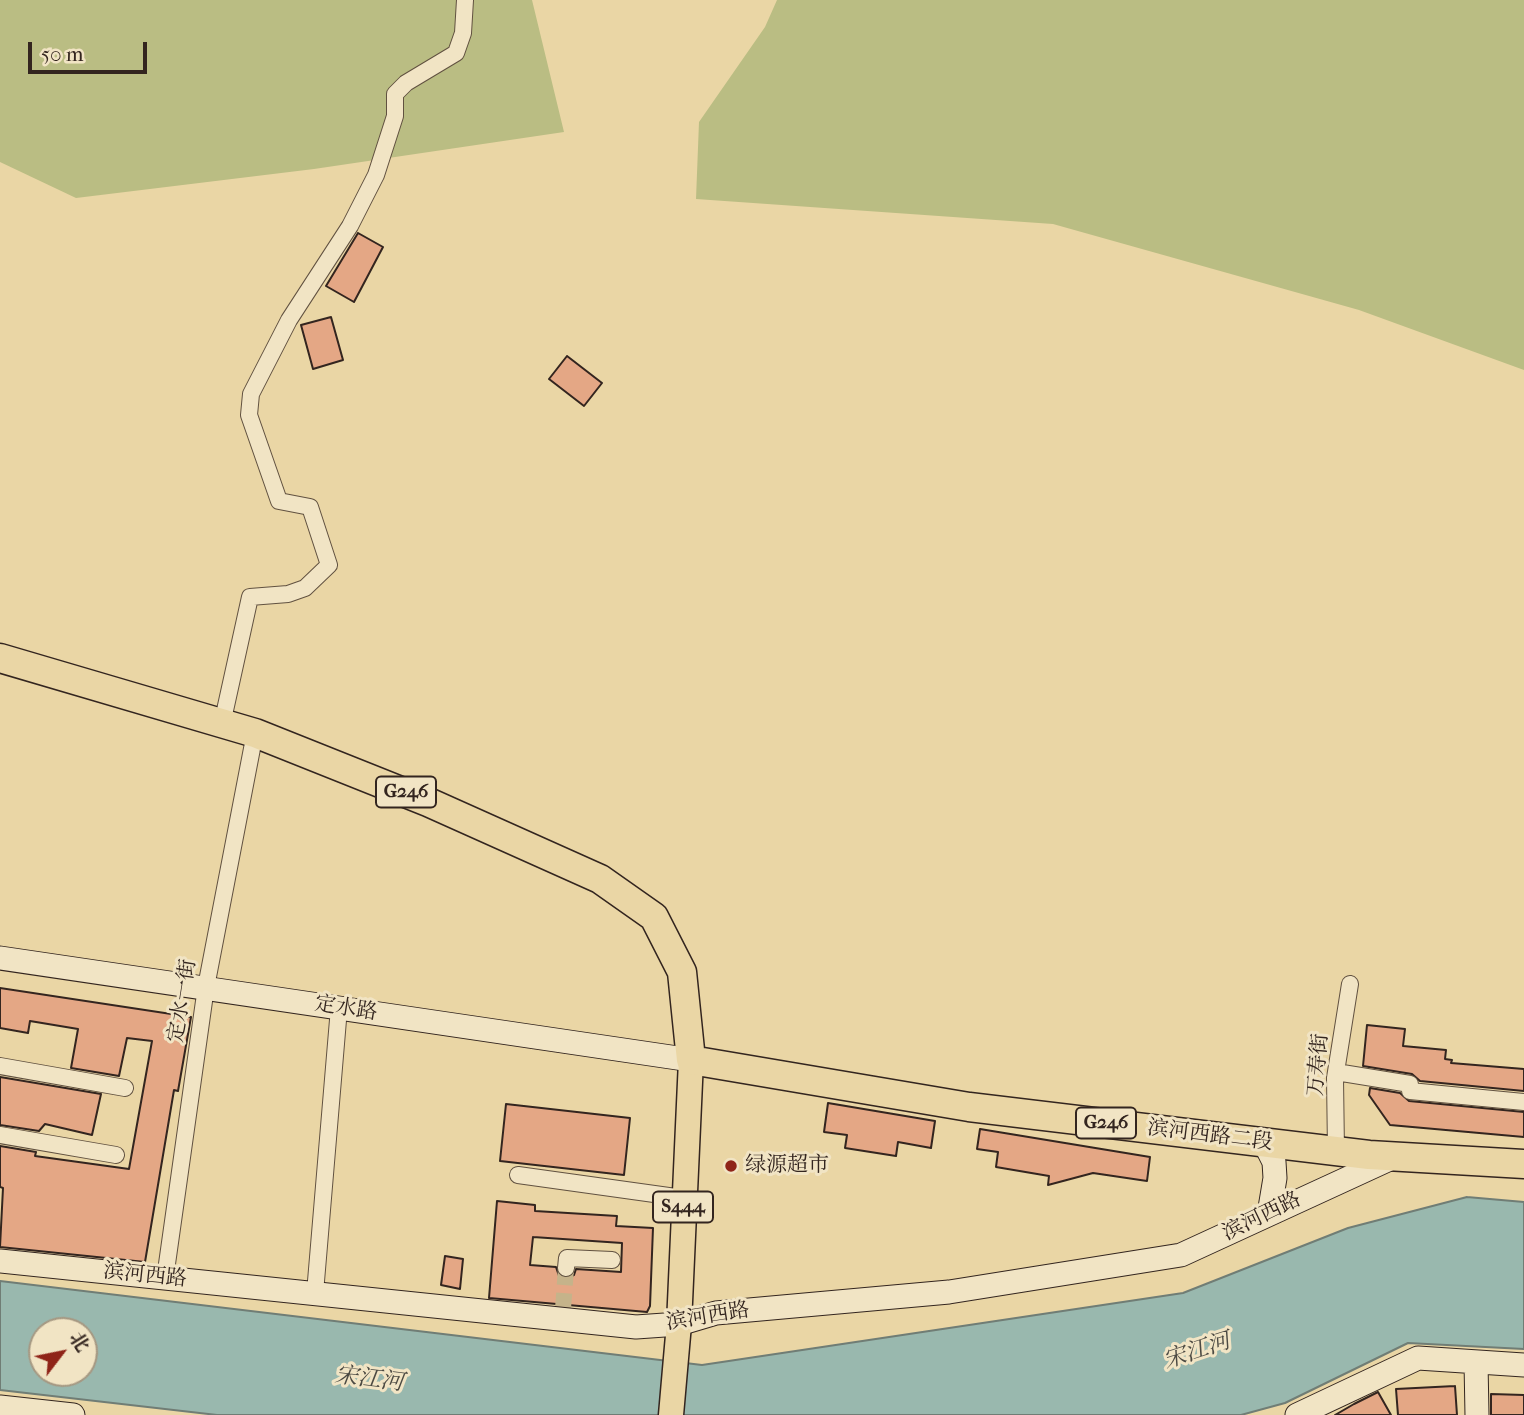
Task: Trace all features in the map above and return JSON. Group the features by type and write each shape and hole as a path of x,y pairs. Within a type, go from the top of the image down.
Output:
{"highway":[{"name":"G246","path":"0,658 254,733 404,791 600,879 654,916 682,972 691,1060"},
{"name":"滨河西路二段","path":"691,1060 969,1107 1336,1151 1524,1164"}],"main road":[{"name":"S444","path":"671,1415 679,1324 691,1060"}],"street":[{"path":"222,724 250,597 288,594 305,588 329,565 310,508 279,501 249,415 251,394 289,320 350,226 376,175 395,116 395,94 407,83 456,53 463,33 465,0"},
{"name":"定水一街","path":"165,1278 205,987 254,733"},
{"name":"定水路","path":"0,958 691,1060"},
{"name":"万寿街","path":"1336,1151 1336,1072 1350,984"},
{"path":"315,1293 339,1008"},
{"path":"0,1066 125,1088"},
{"path":"1336,1072 1410,1084 1410,1091 1524,1102"},
{"path":"0,1135 116,1155"},
{"path":"1264,1142 1274,1162 1275,1178 1269,1214"},
{"name":"滨河西路","path":"0,1261 315,1293 562,1314 636,1327 679,1324 716,1313 949,1292 1181,1255 1395,1157"},
{"path":"518,1175 683,1198"},
{"path":"566,1268 567,1258 612,1260"},
{"path":"1297,1415 1418,1358 1524,1365"},
{"path":"1476,1362 1477,1415"},
{"path":"0,1407 73,1415"}],"green space":[{"path":"0,0 532,0 564,132 314,169 76,198 0,162"},
{"path":"777,0 1524,0 1524,370 1359,310 1053,224 696,199 699,122 765,27"}],"water":[{"name":"宋江河","path":"1467,1197 1524,1202 1524,1349 1408,1343 1285,1403 1241,1415 217,1415 0,1390 0,1281 702,1365 1183,1293 1348,1228"}],"building":[{"path":"358,233 383,247 354,302 326,286"},
{"path":"331,317 343,360 313,369 301,325"},
{"path":"567,356 602,383 584,406 549,379"},
{"path":"0,988 191,1017 178,1091 174,1090 145,1262 0,1247 3,1188 0,1187 0,1146 36,1152 35,1156 129,1169 152,1041 127,1038 119,1076 71,1068 78,1029 30,1021 28,1033 0,1028"},
{"path":"1367,1025 1405,1029 1403,1046 1446,1050 1445,1059 1452,1060 1451,1063 1524,1069 1524,1091 1420,1081 1412,1074 1363,1066"},
{"path":"0,1077 101,1094 92,1135 45,1124 39,1131 0,1125"},
{"path":"1370,1088 1400,1093 1409,1101 1524,1112 1524,1137 1390,1125 1369,1095"},
{"path":"828,1103 935,1121 931,1148 898,1142 896,1156 845,1148 847,1135 824,1132"},
{"path":"506,1104 630,1118 624,1175 500,1161"},
{"path":"980,1129 1150,1157 1147,1181 1093,1173 1048,1185 1049,1176 996,1167 998,1152 977,1149"},
{"path":"497,1201 535,1205 535,1211 617,1216 616,1226 653,1228 650,1306 647,1312 489,1298","holes":["533,1237 622,1243 621,1272 576,1269 574,1275 566,1278 559,1276 556,1267 530,1265"]},
{"path":"445,1256 463,1259 460,1289 441,1285"},
{"path":"1455,1386 1457,1415 1398,1415 1396,1389"},
{"path":"1378,1392 1391,1415 1335,1415 1354,1404"},
{"path":"1491,1394 1524,1395 1524,1415 1491,1415"}],"tunnel":[{"path":"563,1309 566,1268"}],"place":[{"name":"绿源超市","path":"731,1166"}]}
